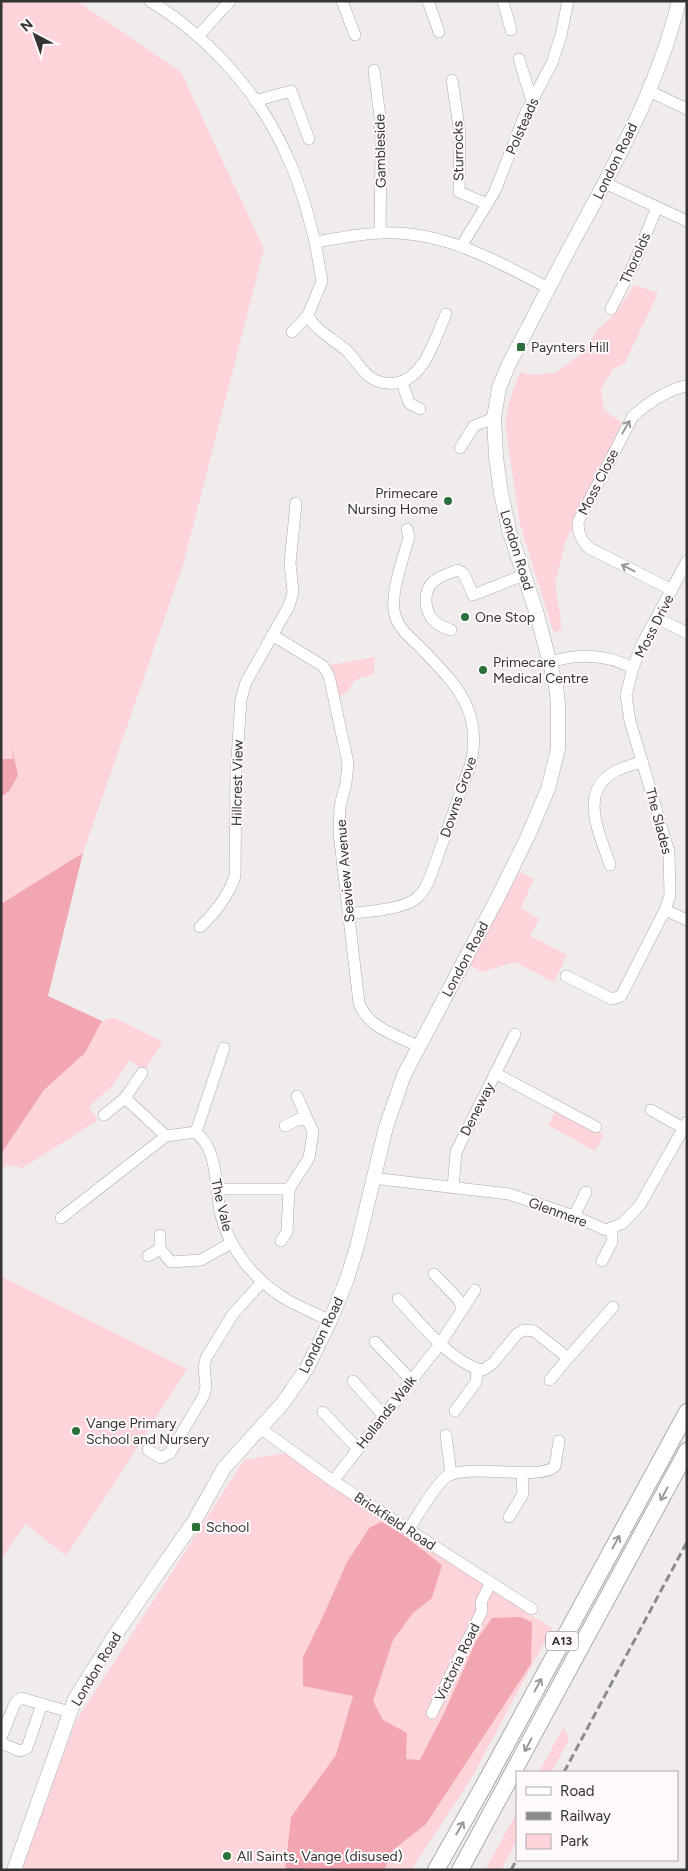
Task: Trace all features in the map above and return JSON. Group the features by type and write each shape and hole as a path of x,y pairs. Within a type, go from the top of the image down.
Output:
{"highway":[{"name":"A13","path":"436,1870 687,1412"},
{"name":"A13","path":"460,1870 687,1451"}],"main road":[{"name":"London Road","path":"14,1870 75,1698 115,1635 195,1520 224,1468 283,1403 307,1368 330,1321 347,1279 357,1247 372,1178 389,1118 404,1076 418,1046 499,895 528,836 548,789 558,749 558,704 551,662 509,530 500,493 494,418 499,388 509,364 605,183 650,91 681,10"}],"street":[{"path":"150,1 198,36 220,58 255,101 276,133 287,155 302,194 316,242 322,281 308,315 292,332"},
{"path":"198,36 230,1"},
{"path":"342,1 355,36"},
{"path":"428,1 439,32"},
{"path":"503,1 511,30"},
{"name":"Polsteads","path":"462,246 495,191 526,112 558,49 568,1"},
{"path":"519,59 532,101"},
{"name":"Gambleside","path":"374,70 380,117 380,233"},
{"name":"Sturrocks","path":"452,80 460,134 458,192 487,204"},
{"path":"255,101 291,91 309,139"},
{"path":"650,91 687,109"},
{"path":"605,183 687,222"},
{"name":"Thorolds","path":"610,309 633,266 657,207"},
{"path":"316,242 380,233 409,234 462,246 502,263 548,288"},
{"path":"308,315 310,321 336,341 370,377 387,384 402,382 413,376 423,365 446,314"},
{"path":"402,382 409,403 420,409"},
{"name":"Moss Close","path":"672,590 589,548 581,541 578,522 633,416 643,407 679,387 687,386"},
{"path":"460,448 474,426 494,418"},
{"name":"Hillcrest View","path":"200,927 215,913 230,889 235,876 236,774 241,699 246,682 289,606 293,592 290,563 296,503"},
{"name":"Downs Grove","path":"348,914 404,905 416,898 425,888 432,875 471,763 475,745 474,731 465,701 458,688 400,626 395,615 396,587 409,537 407,529"},
{"name":"Moss Drive","path":"551,662 577,655 602,658 633,668 642,644 687,561"},
{"path":"451,630 441,627 432,620 428,610 426,593 434,580 458,570 462,572 473,595 524,575"},
{"path":"657,618 687,633"},
{"name":"Seaview Avenue","path":"272,635 323,666 329,676 348,763 346,783 340,806 339,833 357,994 362,1012 373,1024 418,1046"},
{"name":"The Slades","path":"566,976 612,999 621,996 665,910 670,895 669,852 630,721 626,695 633,668"},
{"path":"610,865 594,814 593,800 597,788 615,772 642,762"},
{"path":"665,910 687,920"},
{"name":"Deneway","path":"453,1188 456,1152 515,1034"},
{"path":"61,1218 166,1136 196,1132 224,1048"},
{"path":"104,1115 125,1098 142,1073"},
{"path":"495,1074 596,1127"},
{"path":"281,1241 287,1232 289,1189 309,1158 313,1132 297,1096"},
{"path":"125,1098 166,1136"},
{"path":"602,1261 612,1242 612,1228 623,1223 640,1205 685,1125 651,1110"},
{"path":"285,1126 299,1119 308,1121"},
{"name":"The Vale","path":"196,1132 206,1144 218,1189 220,1212 231,1243 262,1282 289,1301 330,1321"},
{"name":"Glenmere","path":"372,1178 509,1194 574,1216 606,1230 612,1228"},
{"path":"218,1189 289,1189"},
{"path":"574,1216 586,1192"},
{"path":"160,1235 160,1249 171,1262 201,1260 231,1243"},
{"path":"148,1256 160,1249"},
{"path":"434,1274 458,1299 463,1309"},
{"path":"148,1450 161,1458 170,1453 204,1395 206,1386 204,1367 206,1358 233,1314 262,1282"},
{"name":"Hollands Walk","path":"333,1481 440,1344 475,1290"},
{"path":"398,1299 440,1344 474,1368 483,1370 493,1363 517,1334 524,1330 534,1331 568,1358"},
{"path":"550,1380 613,1307"},
{"path":"375,1342 411,1380"},
{"path":"455,1411 476,1382 477,1369"},
{"path":"353,1381 384,1416"},
{"path":"323,1412 358,1449"},
{"name":"Brickfield Road","path":"260,1428 333,1481 490,1584 532,1609"},
{"path":"446,1436 451,1474"},
{"path":"408,1530 442,1480 451,1474 462,1471 522,1473 553,1468 559,1442"},
{"path":"509,1517 523,1494 522,1473"},
{"name":"Victoria Road","path":"432,1713 482,1611 481,1602 490,1584"},
{"path":"1,1738 15,1703 21,1698 70,1712"},
{"path":"1,1744 20,1750 27,1748 42,1704"}],"green space":[{"path":"1,1 77,1 181,72 264,249 183,565 83,853 1,1080"},
{"path":"634,285 658,293 625,363 613,369 601,389 604,410 622,423 566,541 555,582 562,629 554,634 520,524 505,423 510,399 520,372 532,375 555,373 584,352 596,331 616,313"},
{"path":"375,657 374,674 355,680 346,693 339,696 330,665"},
{"path":"520,872 534,879 521,908 539,919 530,936 567,955 554,982 515,962 482,972 468,964"},
{"path":"113,1017 163,1042 144,1071 130,1060 113,1085 89,1107 98,1120 23,1168 8,1165 1,1169 1,1154 44,1090 85,1053 102,1021"},
{"path":"557,1109 604,1134 595,1151 548,1125"},
{"name":"Vange Primary School and Nursery","path":"1,1276 187,1369 66,1556 25,1524 1,1560"},
{"path":"286,1453 514,1605 552,1628 471,1779 411,1870 21,1870 76,1721 244,1460"},
{"path":"564,1726 569,1739 553,1771 540,1771"},
{"path":"516,1814 516,1842 501,1870 485,1870"}],"shaded area":[{"path":"11,746 18,775 10,790 1,797 1,762 3,759 13,759"},
{"path":"83,853 48,996 102,1021 85,1053 44,1090 1,1154 1,904"},
{"path":"382,1522 406,1537 442,1565 432,1598 413,1613 393,1640 373,1701 383,1720 407,1733 406,1759 420,1760 445,1711 476,1641 492,1618 520,1617 532,1622 531,1664 426,1824 393,1850 384,1870 285,1870 291,1817 336,1755 353,1696 303,1686 303,1657 347,1562 370,1527"}],"railway":[{"path":"565,1771 687,1542"},
{"path":"511,1870 516,1861"}],"place":[{"name":"Paynters Hill","path":"521,347"},
{"name":"Primecare Nursing Home","path":"448,501"},
{"name":"One Stop","path":"465,617"},
{"name":"Primecare Medical Centre","path":"483,670"},
{"name":"Vange Primary School and Nursery","path":"76,1431"},
{"name":"School","path":"196,1527"},
{"name":"All Saints, Vange (disused)","path":"227,1856"}]}
